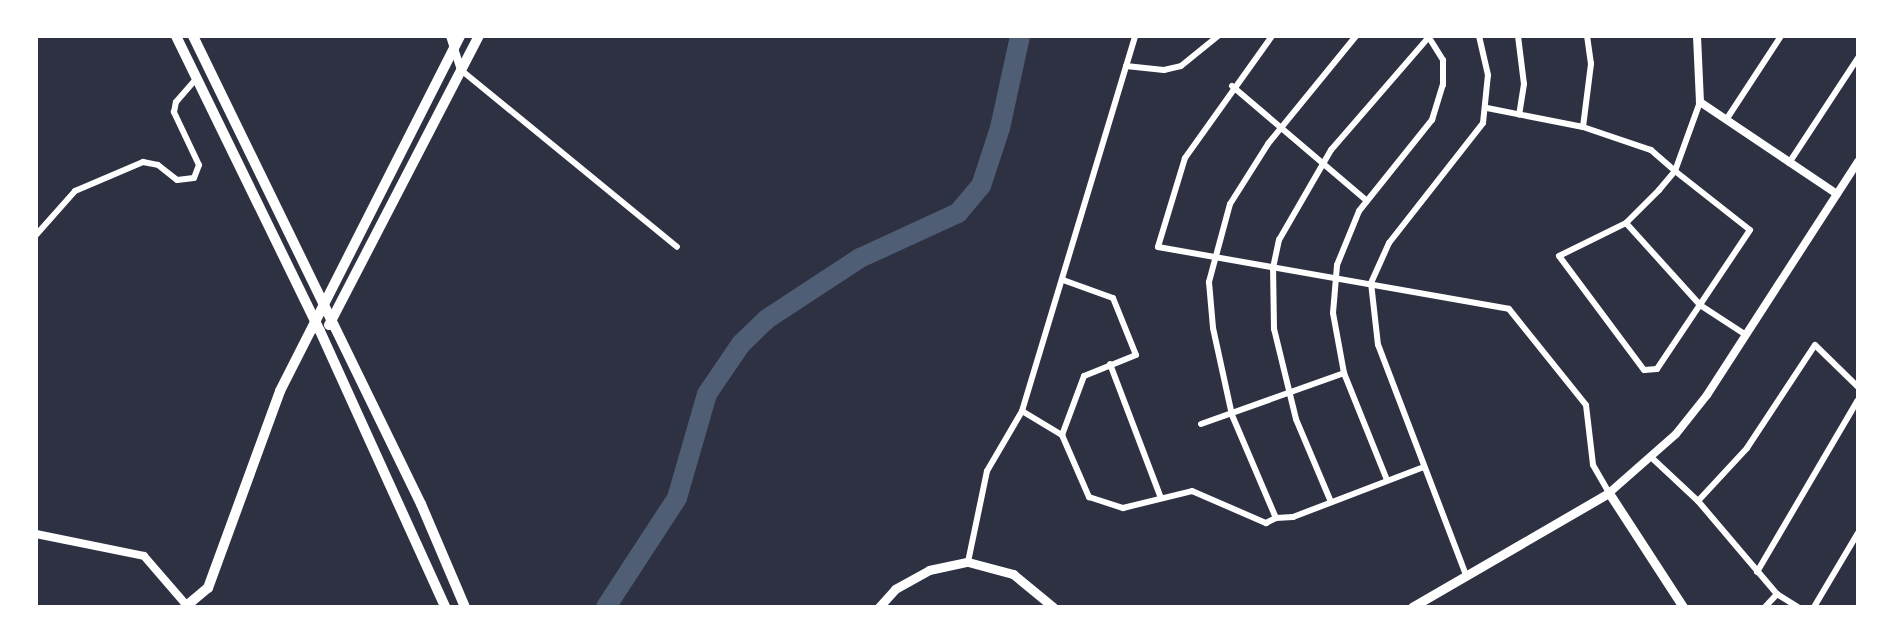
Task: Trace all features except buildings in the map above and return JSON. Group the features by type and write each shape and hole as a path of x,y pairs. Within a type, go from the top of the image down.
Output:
{"main road":[{"path":"176,36 320,331 445,607"},
{"path":"193,36 324,303 465,607"},
{"path":"187,607 208,588 251,462 302,344 460,36"},
{"path":"302,344 333,322 479,36"},
{"path":"1412,607 1609,493 1683,607"},
{"path":"879,607 895,589 929,570 968,562 1013,574 1053,607"}],"street":[{"path":"450,36 461,70 677,247"},
{"path":"968,562 987,471 1022,411 1135,36"},
{"path":"1126,66 1164,70 1181,66 1218,36"},
{"path":"1272,36 1232,86 1185,158 1158,247 1214,260 1371,283 1509,309 1586,405 1593,465 1609,493 1652,458 1707,395 1858,162"},
{"path":"1276,518 1232,415 1209,307 1214,260 1230,204 1281,128 1356,36"},
{"path":"1466,575 1378,345 1371,283 1389,243 1457,161 1487,108 1488,75 1479,36"},
{"path":"1518,36 1524,84 1519,115"},
{"path":"1583,127 1591,64 1587,36"},
{"path":"1487,108 1583,127 1651,150 1675,171 1750,230 1657,369 1644,370 1559,256 1626,223 1675,171 1700,102 1697,36"},
{"path":"1725,120 1781,36"},
{"path":"1331,502 1288,394 1274,329 1273,268 1286,221 1323,164 1428,37 1443,60 1443,85 1432,120 1367,201 1344,239 1333,313 1344,373 1387,480"},
{"path":"1789,163 1858,58"},
{"path":"36,235 75,191 143,162 158,165 177,180 194,178 199,165 174,112 176,102 196,79"},
{"path":"1232,86 1367,201"},
{"path":"1700,102 1837,194"},
{"path":"1626,223 1700,305 1746,335"},
{"path":"1062,435 1084,376 1136,355 1121,311 1113,298 1063,280"},
{"path":"1698,501 1747,448 1815,345 1858,387"},
{"path":"1110,364 1161,498"},
{"path":"1201,424 1344,373"},
{"path":"1757,572 1858,400"},
{"path":"1022,411 1062,435 1089,497 1123,508 1161,498 1170,500 1192,491 1266,523 1424,467"},
{"path":"1652,458 1698,501 1777,594 1798,607"},
{"path":"1814,607 1858,533"},
{"path":"36,534 144,556 187,607"},
{"path":"1765,607 1777,594"}],"waterway":[{"path":"606,607 677,498 707,394 741,344 767,319 860,258 958,213 981,186 1000,128 1020,36"}]}
